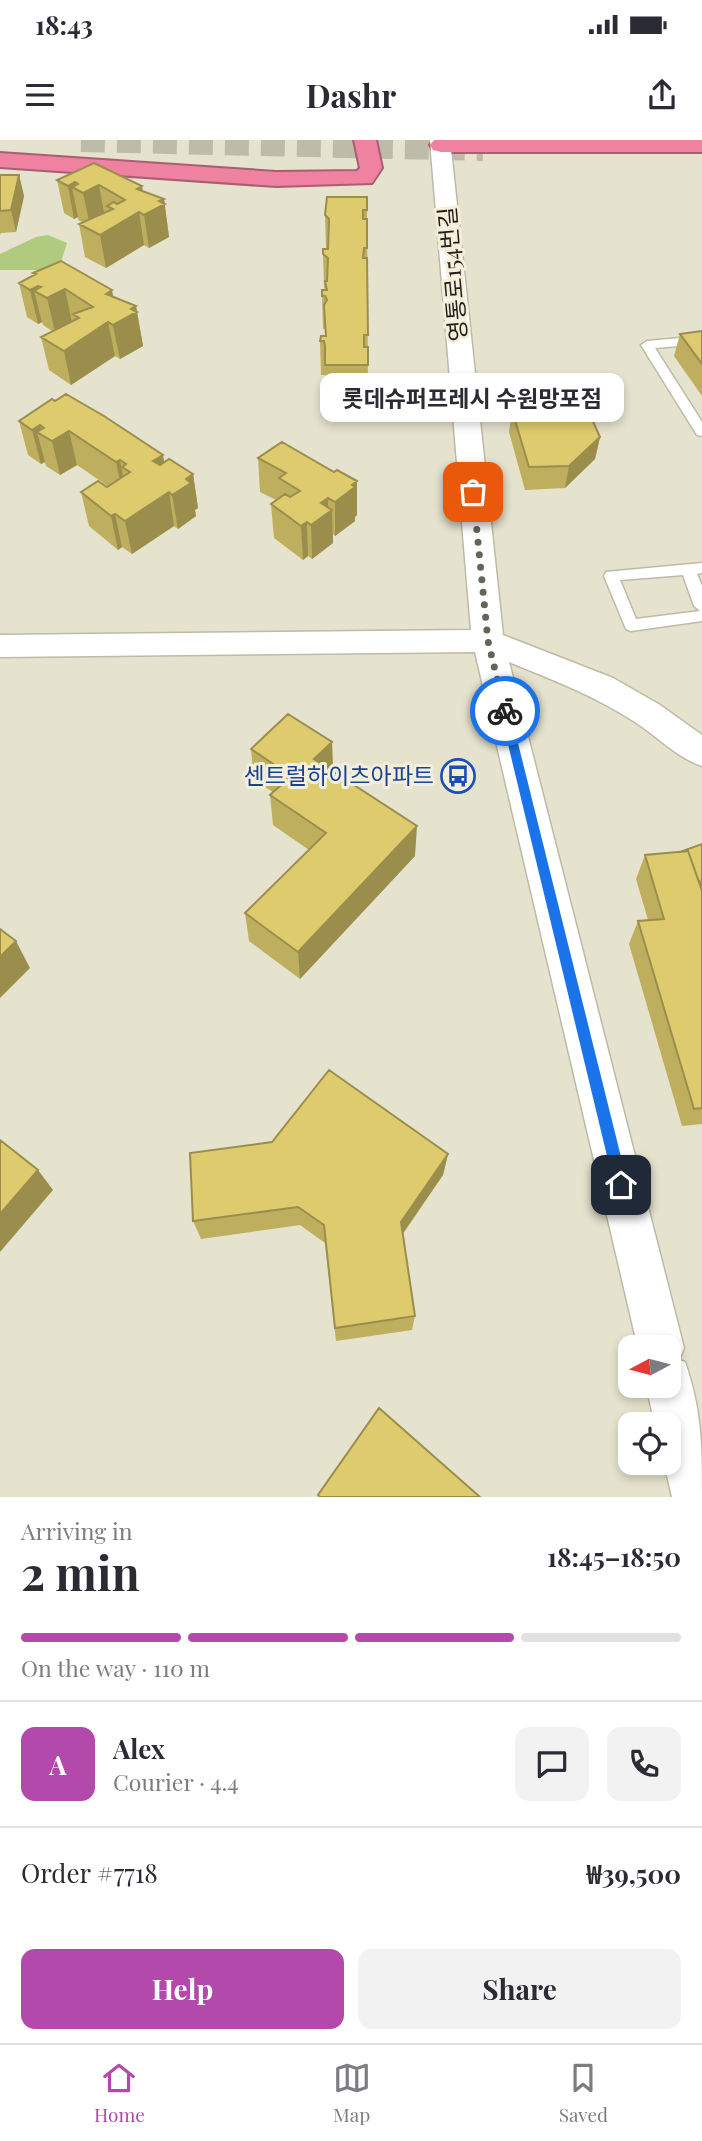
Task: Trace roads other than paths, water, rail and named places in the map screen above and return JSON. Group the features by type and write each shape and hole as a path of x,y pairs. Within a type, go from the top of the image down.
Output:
{"highway":[{"path":"0,160 276,179 364,178 371,168 365,140"},
{"path":"441,142 702,145"}],"street":[{"name":"영통로154번길","path":"441,142 488,641 658,1335"},
{"path":"0,625 31,648"},
{"path":"0,646 31,648 488,641 602,687 648,714 702,753"},
{"path":"0,653 31,648"},
{"path":"673,1398 697,1497"}],"lane":[{"path":"702,340 647,345 702,432"},
{"path":"702,606 695,568 611,576 631,625 702,616"}],"tunnel":[{"path":"81,140 483,149"}],"place":[{"name":"롯데슈퍼프레시 수원망포점","path":"473,492"},
{"name":"센트럴하이츠아파트","path":"458,776"}]}
